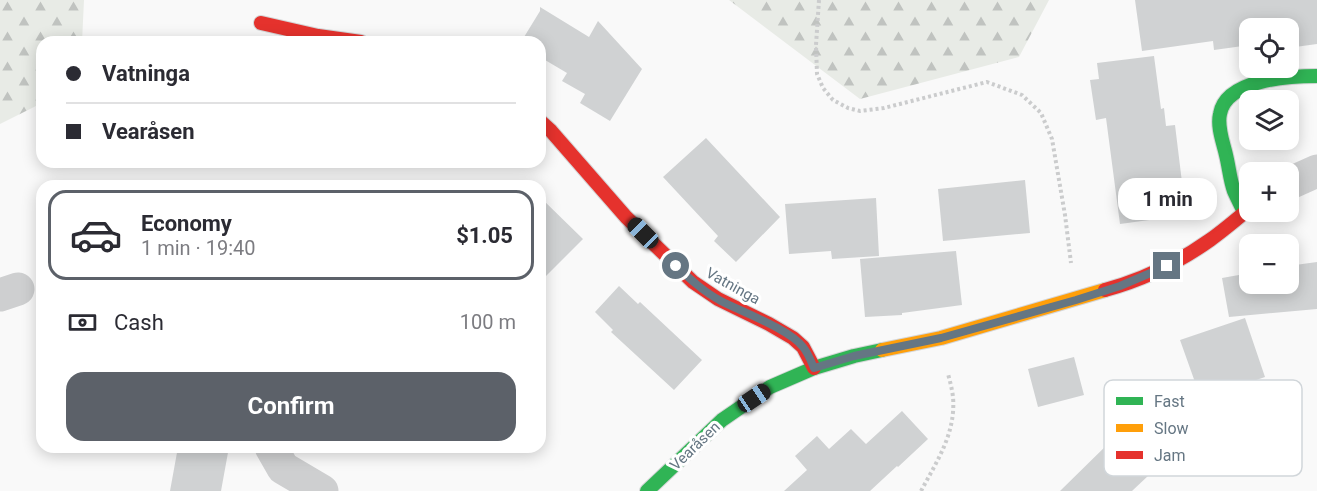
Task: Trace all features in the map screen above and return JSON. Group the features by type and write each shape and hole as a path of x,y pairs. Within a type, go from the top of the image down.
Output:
{"street":[{"path":"261,23 318,36"},
{"name":"Vearåsen","path":"1239,198 1234,191 1219,124 1221,110 1229,96 1239,90 1269,80 1317,76"},
{"name":"Vatninga","path":"546,126 626,217 693,282 718,299 792,338 803,347 814,368"},
{"path":"1299,179 1317,171"},
{"name":"Vearåsen","path":"647,491 722,420 770,387 814,368 854,356 941,338 1120,286 1167,266 1210,240 1239,216"},
{"path":"275,453 284,468 322,491"}],"path":[{"path":"819,0 817,74 828,94 848,108 860,111 884,108 987,82 1022,95 1041,113 1052,139 1076,300"},
{"path":"921,491 946,445 952,427 953,397 941,338"}],"green space":[{"path":"0,0 84,0 82,36 36,36 36,106 0,124"},
{"path":"729,0 1049,0 1019,57 860,99"}],"building":[{"path":"1135,0 1317,0 1317,44 1299,46 1299,18 1239,18 1239,47 1214,50 1213,41 1142,51"},
{"path":"540,7 589,37 598,21 642,69 610,121 580,103 585,94 562,81 567,73 546,61 546,36 525,36 540,11"},
{"path":"1154,56 1161,109 1164,108 1166,126 1175,125 1186,215 1120,224 1106,118 1096,120 1090,80 1099,79 1097,63"},
{"path":"706,138 780,217 736,262 714,241 718,236 663,177"},
{"path":"1025,180 1030,233 943,241 938,189"},
{"path":"876,198 879,256 832,259 831,251 789,254 785,204"},
{"path":"546,203 583,239 546,276"},
{"path":"956,251 962,305 902,313 902,315 865,317 860,259"},
{"path":"1317,262 1317,309 1229,317 1222,278 1239,275 1239,294 1299,294 1299,264"},
{"path":"619,286 638,304 640,302 702,360 674,390 611,332 613,330 595,312"},
{"path":"1245,318 1265,377 1256,380 1194,380 1180,340"},
{"path":"1074,357 1084,395 1038,407 1028,369"},
{"path":"902,411 928,439 870,491 784,491 807,470 795,456 817,436 829,449 851,429 866,444"},
{"path":"1104,448 1104,476 1148,476 1132,491 1060,491"},
{"path":"177,453 228,453 221,491 170,491"}],"traffic: fast":[{"path":"1239,202 1233,187 1220,129 1219,119 1225,102 1234,93 1261,82 1317,76"},
{"path":"647,491 722,420 770,387 814,368 882,350"}],"traffic: slow":[{"path":"882,350 941,338 1105,290"}],"traffic: jam":[{"path":"261,23 318,36"},
{"path":"546,126 626,217 693,282 718,299 793,338 803,347 814,368"},
{"path":"1105,290 1146,276 1186,256 1239,217"}],"route":[{"path":"676,266 693,282 718,299 792,338 803,347 814,368 854,356 941,338 1076,300 1120,286 1167,266"}]}
